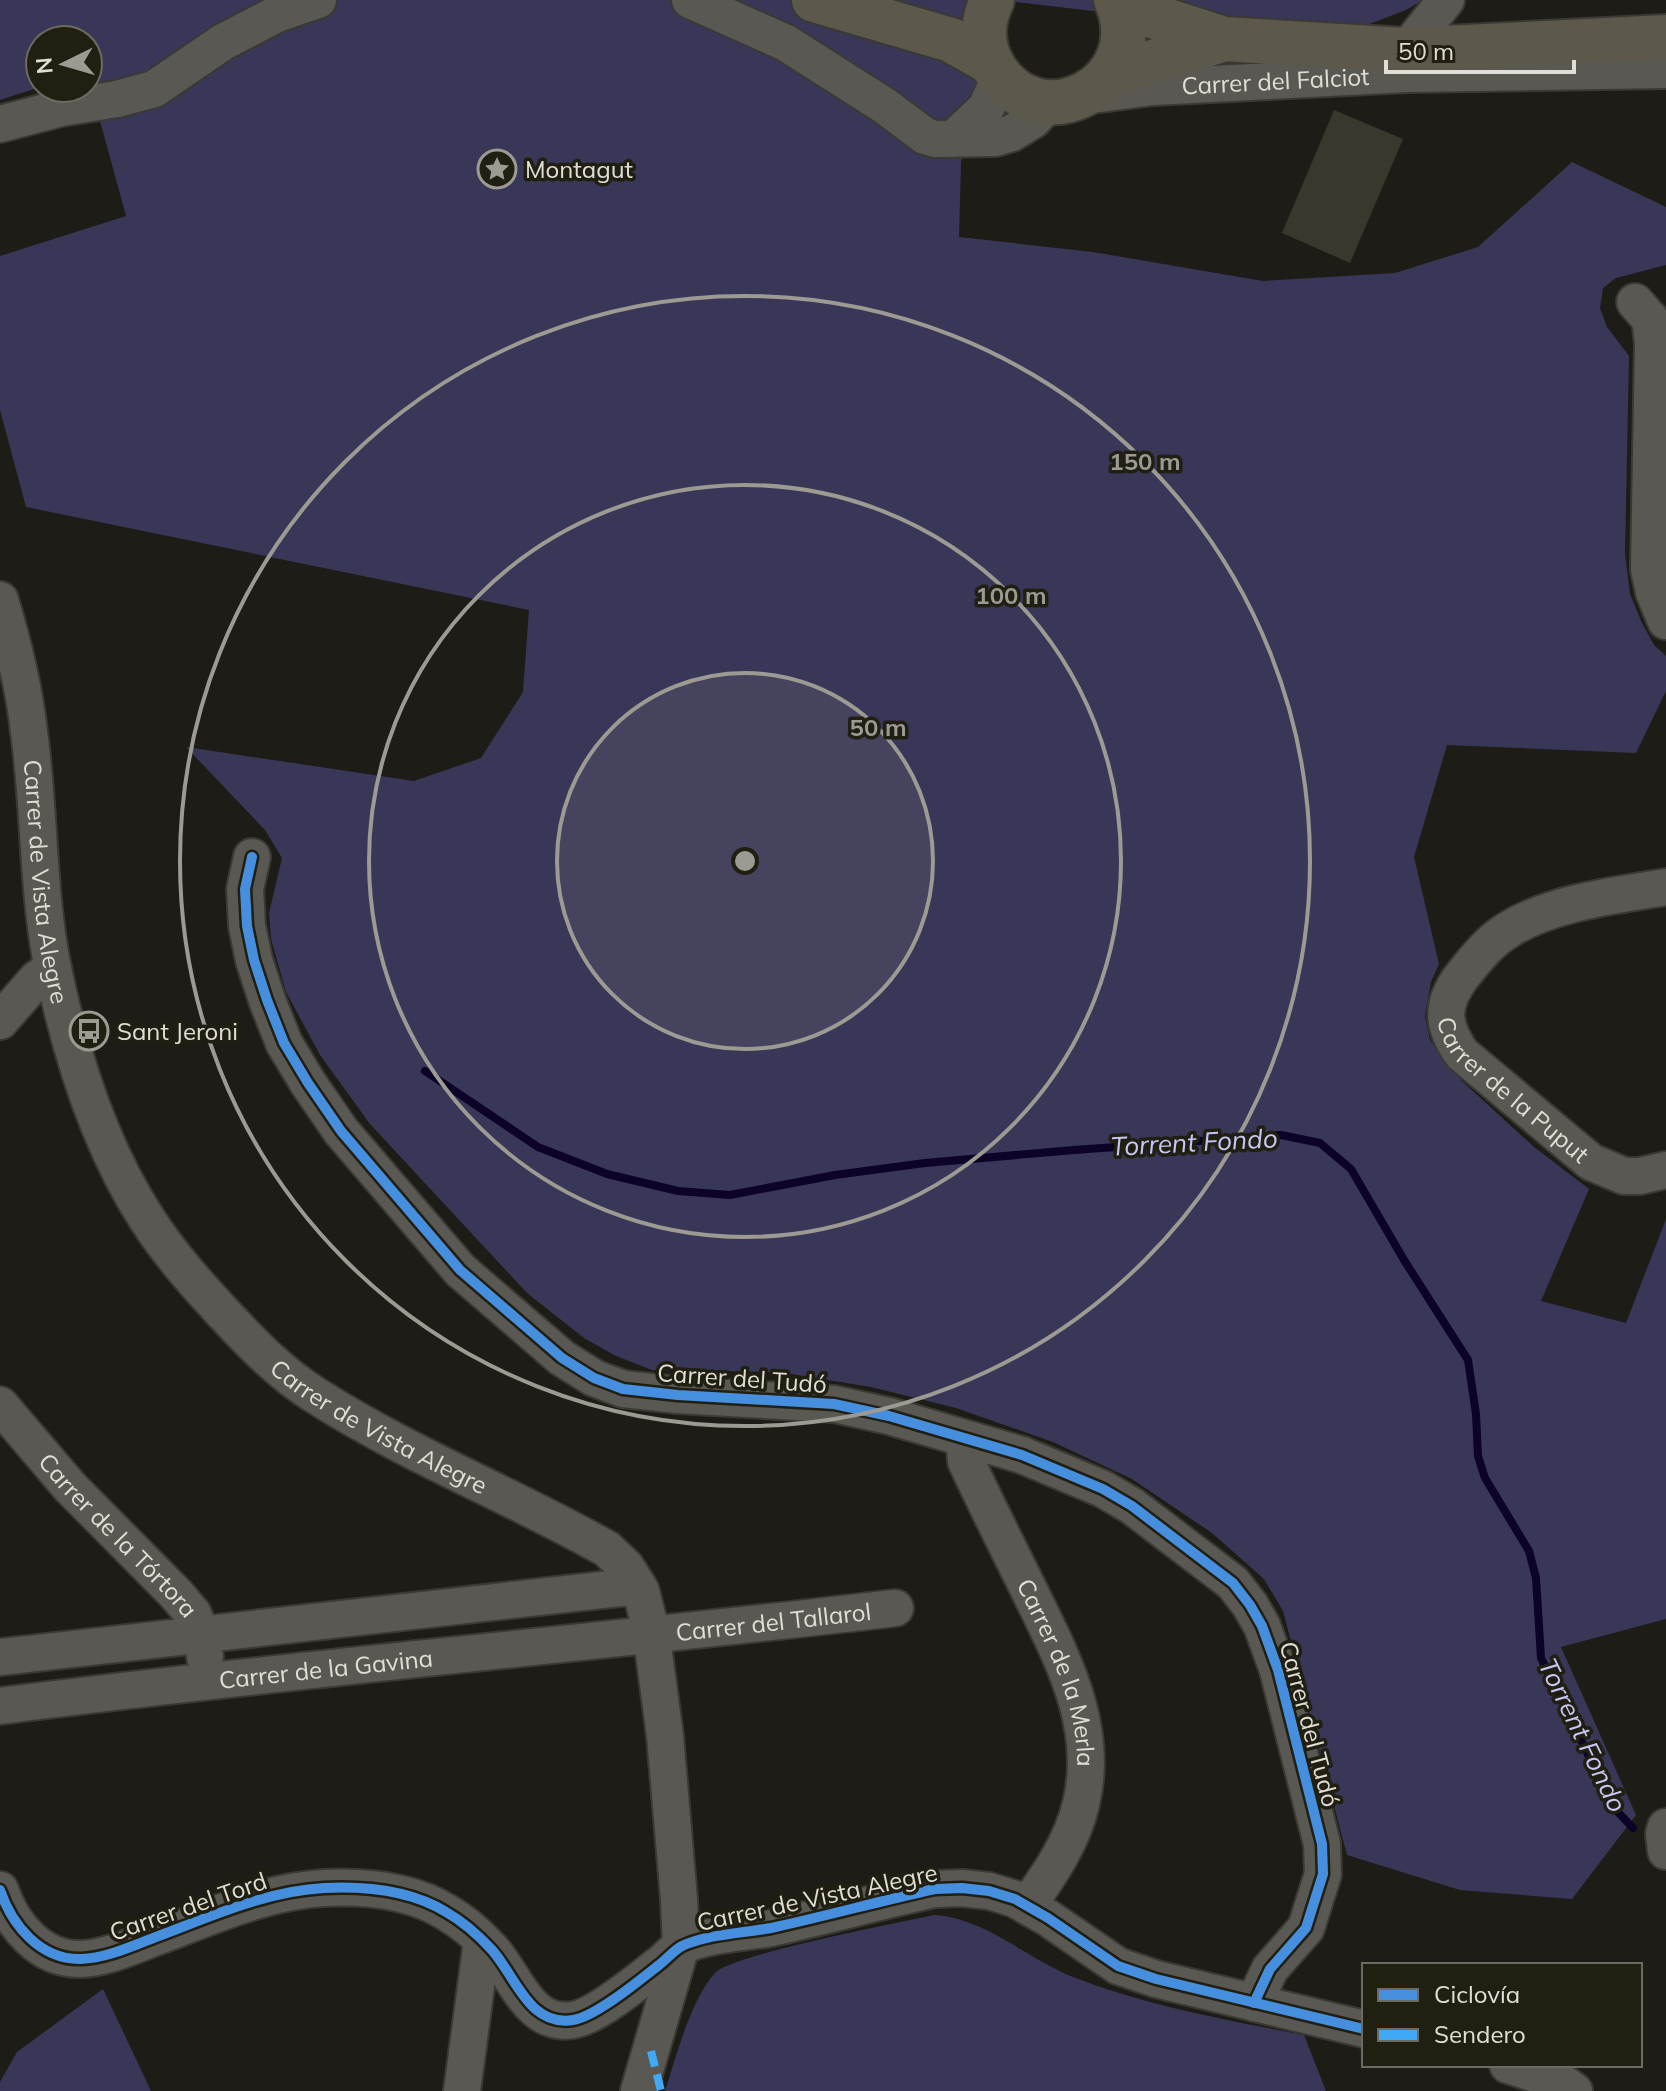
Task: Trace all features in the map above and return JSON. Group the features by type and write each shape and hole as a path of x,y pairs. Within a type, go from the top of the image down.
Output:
{"main road":[{"path":"814,0 951,40 995,69 1012,89 1027,97 1079,92 1224,39"},
{"path":"992,0 984,28 985,45 995,69"},
{"path":"1079,92 1117,63 1124,29 1116,0"},
{"path":"1116,0 1134,10 1224,39 1406,50 1650,38"},
{"path":"1515,71 1650,38"}],"street":[{"path":"0,124 154,89 223,42 277,14 318,0"},
{"path":"690,0 786,43 885,106 925,136 995,138 1012,133 1079,92"},
{"path":"1406,50 1446,0"},
{"path":"953,139 986,108 995,69"},
{"name":"Carrer del Falciot","path":"1079,92 1515,71 1666,70"},
{"path":"1635,302 1650,319 1653,343 1649,569 1666,621"},
{"name":"Carrer de Vista Alegre","path":"0,600 18,668 29,730 53,968 70,1035 99,1126 126,1184 179,1264 247,1338 287,1376 316,1396 404,1445 607,1549 626,1567 638,1586 652,1637 674,1826 681,1946 935,1889 989,1891 1027,1906 1118,1966 1156,1979 1362,2029"},
{"name":"Carrer del Tudó","path":"252,857 245,889 247,926 254,960 284,1043 308,1083 351,1143 460,1270 550,1348 594,1378 623,1389 834,1404 889,1416 1036,1460 1103,1489 1132,1506 1233,1583 1262,1626 1278,1670 1322,1844 1323,1874 1306,1928 1270,1969 1254,2003"},
{"name":"Carrer de la Puput","path":"1666,887 1568,907 1531,918 1506,931 1486,948 1458,982 1445,1008 1451,1039 1462,1054 1591,1162 1624,1176 1666,1170"},
{"path":"0,1021 37,979 53,968"},
{"name":"Carrer de la Tórtora","path":"0,1405 70,1487 157,1572 193,1614 202,1635 208,1680"},
{"name":"Carrer de la Merla","path":"964,1439 966,1461 1063,1660 1077,1695 1085,1728 1082,1801 1073,1831 1055,1866 1027,1906"},
{"name":"Carrer de la Gavina","path":"0,1657 638,1586"},
{"name":"Carrer del Tallarol","path":"652,1637 895,1608"},
{"name":"Carrer de la Gavina","path":"0,1706 208,1680 652,1637"},
{"path":"1666,1827 1666,1851"},
{"name":"Carrer del Tord","path":"0,1892 6,1909 22,1932 44,1949 80,1959 106,1955 289,1892 353,1887 389,1890 446,1911 492,1950 532,2008 543,2017 558,2021 577,2020 598,2008 681,1946"},
{"path":"462,2091 482,1941"},
{"path":"639,2091 681,1946"},
{"path":"1514,2067 1563,2083 1574,2091"}],"shaded area":[{"path":"0,0 997,0 961,163 959,237 1093,252 1263,281 1395,273 1478,247 1572,162 1666,207 1666,265 1616,278 1603,288 1600,308 1607,327 1629,356 1625,553 1630,594 1654,645 1666,656 1666,691 1636,753 1447,745 1414,857 1439,964 1431,982 1425,1016 1430,1040 1462,1081 1534,1147 1589,1189 1541,1301 1626,1323 1666,1219 1666,1619 1561,1647 1636,1815 1572,1899 1460,1890 1347,1855 1283,1611 1264,1579 1212,1533 1132,1479 1053,1442 956,1408 871,1387 779,1372 652,1370 616,1356 584,1338 527,1293 370,1124 320,1055 286,992 271,939 269,913 282,858 265,830 186,747 414,781 481,758 523,692 529,610 26,507 0,410 0,256 126,216 95,104 104,104 104,24 24,24 24,92 0,100"},
{"path":"998,0 1423,0 1364,26 1237,28"},
{"path":"934,1915 971,1923 1056,1969 1101,1987 1187,2011 1304,2035 1326,2091 665,2091 692,2013 715,1973 728,1965 783,1948"},
{"path":"103,1989 151,2091 0,2091 0,2082 17,2052"}],"building":[{"path":"1334,110 1403,139 1350,263 1282,233"}],"waterway":[{"name":"Torrent Fondo","path":"425,1071 538,1147 607,1174 678,1191 730,1195 835,1175 925,1163 1074,1150 1281,1135 1320,1143 1351,1169 1468,1360 1478,1456 1485,1478 1529,1551 1536,1578 1541,1658 1614,1808 1633,1828"}],"marked path":[{"path":"651,2051 661,2091"}],"cycle path":[{"path":"252,857 245,889 247,926 254,960 284,1043 308,1083 341,1131 460,1270 562,1358 594,1378 623,1389 834,1404 889,1416 1022,1455 1103,1489 1132,1506 1233,1583 1262,1626 1278,1670 1322,1844 1323,1874 1306,1928 1270,1969 1254,2003"},
{"path":"0,1890 12,1916 30,1938 53,1954 81,1959 119,1951 238,1906 281,1894 324,1888 371,1889 402,1894 452,1916 476,1935 501,1961 534,2008 545,2016 573,2020 605,2005 679,1948 692,1942 771,1928 935,1889 962,1888 989,1891 1015,1899 1118,1966 1156,1979 1362,2029"}],"place":[{"name":"Montagut","path":"497,169"},
{"name":"Sant Jeroni","path":"89,1031"}]}
